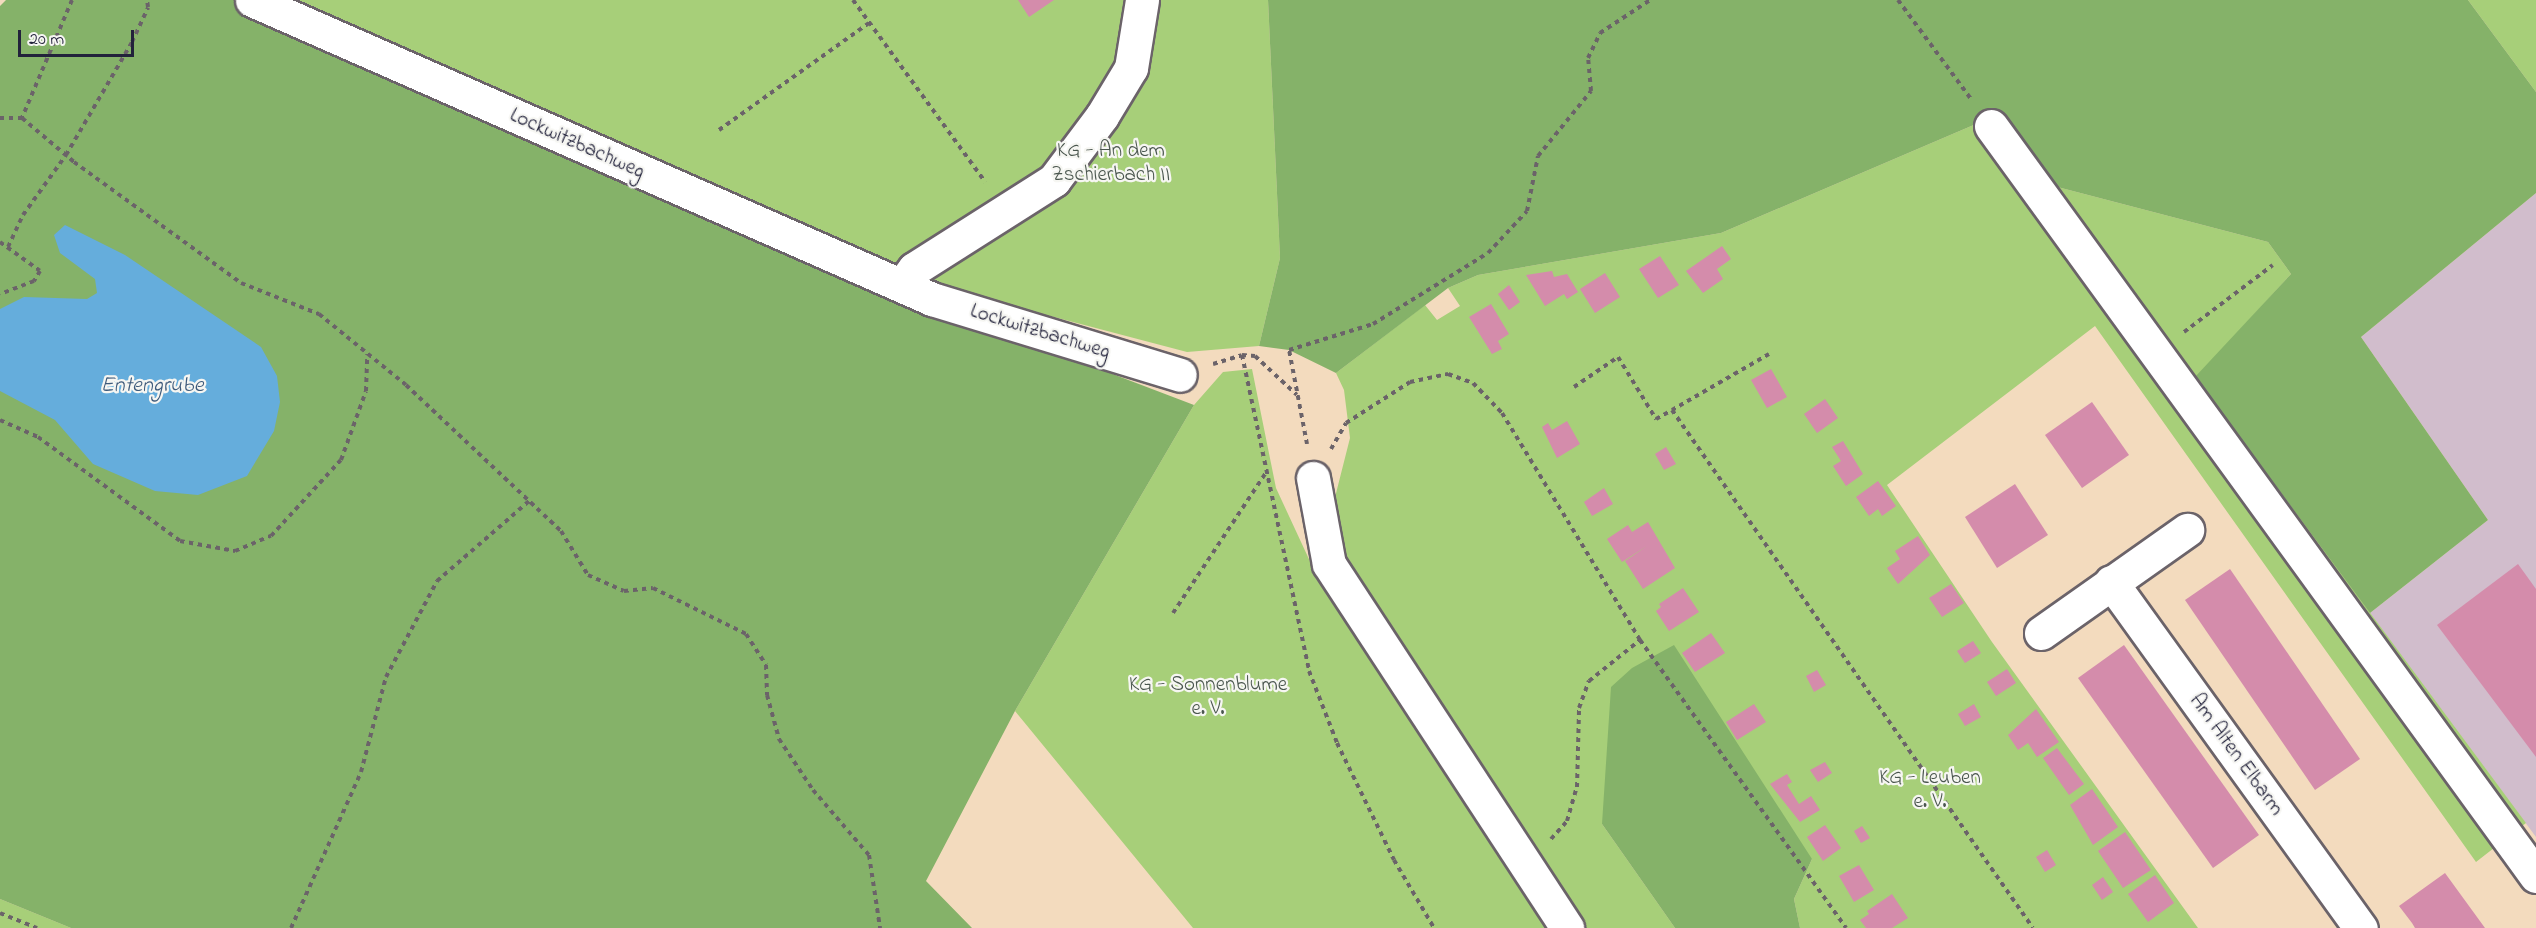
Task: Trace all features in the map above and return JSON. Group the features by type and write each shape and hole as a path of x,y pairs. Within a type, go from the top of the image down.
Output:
{"street":[{"name":"Lockwitzbachweg","path":"252,0 932,299 1193,370"},
{"path":"902,285 914,269 1054,180 1102,116 1131,68 1142,0"},
{"path":"1991,126 2536,876"},
{"path":"1313,478 1329,564 1567,928"},
{"path":"2040,633 2187,530"},
{"name":"Am Alten Elbarm","path":"2111,582 2361,928"}],"path":[{"path":"22,118 72,0"},
{"path":"8,247 23,215 66,156 132,42 148,7 147,0"},
{"path":"853,0 1006,212"},
{"path":"1313,478 1289,350 1373,324 1488,253 1527,211 1538,156 1591,91 1588,58 1600,33 1650,0"},
{"path":"1898,0 1991,126"},
{"path":"719,130 869,23"},
{"path":"0,118 22,118 66,156 241,283 319,314 367,354 561,531 588,575 624,591 653,588 746,634 766,665 767,694 779,739 813,790 869,855 880,928"},
{"path":"0,242 40,271 34,281 0,294"},
{"path":"2157,352 2272,265"},
{"path":"0,420 38,437 180,541 235,551 271,536 341,460 366,391 367,354"},
{"path":"1574,387 1618,357 1656,419 1769,354"},
{"path":"1193,370 1242,355 1255,356 1298,395"},
{"path":"1242,355 1309,671 1337,743 1395,860 1434,928"},
{"path":"1313,478 1346,423 1368,406 1410,382 1448,374 1473,383 1502,413 1640,640 1846,928"},
{"path":"1672,410 2033,928"},
{"path":"1173,614 1266,474"},
{"path":"291,928 361,772 386,677 437,581 529,501"},
{"path":"1527,867 1567,820 1577,787 1579,708 1589,681 1640,640"},
{"path":"0,913 37,928"}],"shaded area":[{"path":"2536,193 2536,837 2370,613 2488,520 2361,337"}],"green space":[{"path":"6,0 238,0 889,289 1194,405 1015,711 926,881 972,928 71,928 0,899 0,6"},
{"name":"KG - An dem Zschierbach II","path":"280,0 1268,0 1280,258 1259,346 1187,352 932,285"},
{"path":"1268,0 2468,0 2536,92 2536,193 2361,337 2488,520 2370,613 2195,377 2291,274 2268,242 2046,184 1997,115 1721,233 1478,275 1448,288 1336,373 1289,350 1259,346 1280,258"},
{"path":"2468,0 2536,0 2536,92"},
{"name":"KG - Leuben e. V.","path":"1997,115 2046,184 2268,242 2291,274 2196,378 2526,823 2476,862 2095,326 1887,485 1992,642 2198,928 1800,928 1794,899 1812,859 1602,824 1675,928 1581,928 1336,565 1329,521 1350,438 1344,390 1336,373 1425,305 1437,320 1460,306 1448,288 1478,275 1721,233"},
{"name":"KG - Sonnenblume e. V.","path":"1252,369 1276,488 1314,570 1553,928 1193,928 1015,711 1194,405 1223,372"},
{"path":"1674,645 1812,859 1794,899 1800,928 1675,928 1602,824 1611,687 1632,668"},
{"path":"0,899 71,928 0,928"}],"water":[{"name":"Entengrube","path":"65,225 125,255 261,347 277,376 280,402 274,431 247,476 198,495 155,491 93,464 55,420 0,391 0,309 24,297 87,299 97,293 95,279 60,253 54,235"}],"building":[{"path":"1018,0 1054,0 1029,17"},
{"path":"1722,246 1731,259 1717,269 1723,279 1703,293 1686,271"},
{"path":"1660,256 1679,285 1658,298 1639,269"},
{"path":"1552,271 1554,277 1567,274 1578,292 1567,299 1564,294 1545,306 1526,275"},
{"path":"1605,273 1620,297 1595,313 1580,289"},
{"path":"1509,285 1520,302 1509,310 1498,294"},
{"path":"1491,304 1509,334 1498,341 1502,349 1492,354 1469,317"},
{"path":"1771,369 1787,397 1767,408 1751,380"},
{"path":"1825,399 1838,418 1817,433 1804,414"},
{"path":"2092,402 2129,455 2082,488 2045,435"},
{"path":"1567,421 1580,444 1557,458 1542,427 1548,423 1552,430"},
{"path":"1843,441 1863,474 1846,486 1833,466 1841,461 1832,447"},
{"path":"1666,447 1676,464 1664,470 1655,454"},
{"path":"1878,481 1896,506 1882,516 1878,509 1869,516 1856,497"},
{"path":"2015,484 2048,535 1997,568 1965,517"},
{"path":"1604,488 1613,504 1592,516 1584,502"},
{"path":"1648,522 1675,568 1643,589 1625,561 1647,546 1622,562 1607,539 1628,525 1632,532"},
{"path":"1918,536 1930,555 1898,584 1887,568 1900,559 1895,551"},
{"path":"2518,564 2536,589 2536,757 2437,625"},
{"path":"2230,569 2360,759 2315,790 2185,600"},
{"path":"1951,584 1964,603 1942,617 1929,598"},
{"path":"1683,588 1699,612 1669,631 1656,611 1661,607 1659,604"},
{"path":"1711,633 1725,653 1695,672 1682,653"},
{"path":"1973,641 1981,653 1965,663 1957,651"},
{"path":"2124,645 2259,835 2213,868 2078,678"},
{"path":"2007,669 2016,683 1996,696 1987,682"},
{"path":"1817,670 1826,685 1814,692 1806,676"},
{"path":"1754,704 1766,722 1737,740 1726,722"},
{"path":"1974,704 1981,717 1965,726 1958,714"},
{"path":"2036,709 2059,742 2037,757 2028,743 2018,750 2008,735"},
{"path":"2057,748 2084,784 2069,795 2043,758"},
{"path":"1825,762 1832,773 1818,782 1810,770"},
{"path":"1787,774 1792,782 1787,785 1799,804 1811,796 1820,810 1800,822 1770,784"},
{"path":"2092,789 2118,827 2093,845 2070,805"},
{"path":"1825,825 1841,848 1823,861 1807,837"},
{"path":"1862,826 1870,838 1861,843 1854,831"},
{"path":"2125,832 2151,870 2123,888 2098,851"},
{"path":"2047,850 2056,865 2045,872 2036,857"},
{"path":"1859,865 1874,890 1854,902 1839,876"},
{"path":"2445,873 2485,928 2415,928 2399,906"},
{"path":"2155,875 2174,903 2148,922 2128,894"},
{"path":"2103,877 2113,892 2102,900 2092,885"},
{"path":"1892,894 1908,918 1892,928 1866,928 1860,920 1869,914 1867,911"}]}
